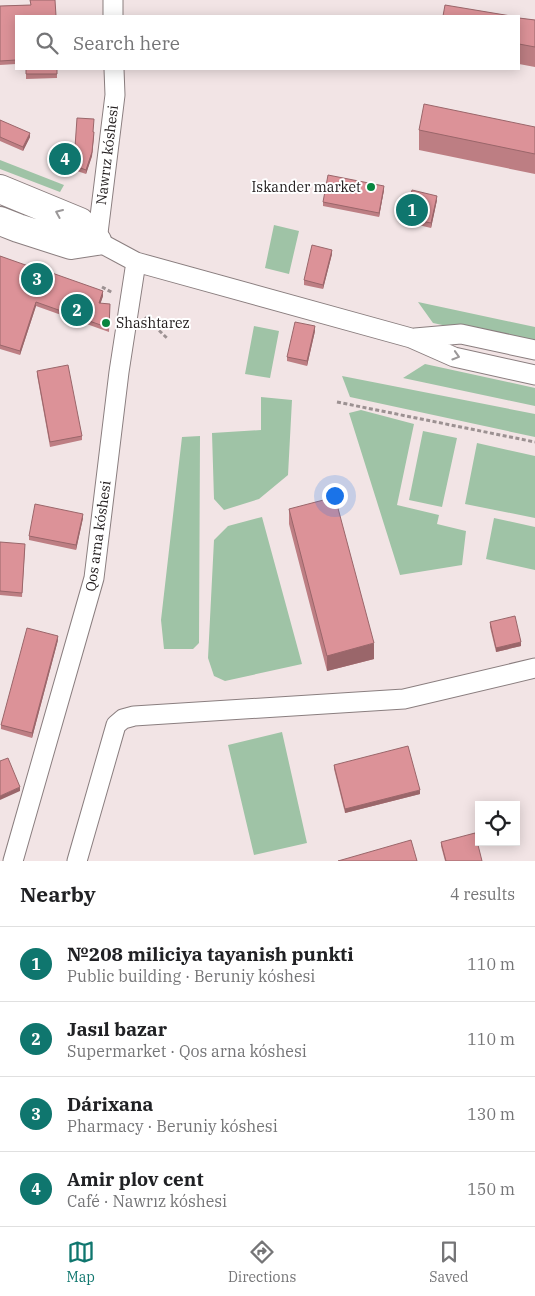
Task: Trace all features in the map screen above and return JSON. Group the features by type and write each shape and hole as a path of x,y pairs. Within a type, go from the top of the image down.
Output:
{"street":[{"path":"113,0 114,15"},
{"name":"Nawrız kóshesi","path":"97,241 115,96 114,70"},
{"path":"0,189 80,222 97,241 136,262 411,338 454,357 535,375"},
{"path":"0,221 71,245 97,241"},
{"name":"Qos arna kóshesi","path":"13,861 94,578 119,372 136,262"},
{"path":"411,338 461,334 535,350"},
{"path":"77,861 116,725 123,719 134,716 404,698 535,668"}],"path":[{"path":"337,402 535,442"}],"green space":[{"path":"0,160 64,185 60,192 0,169"},
{"path":"274,225 299,231 289,274 265,268"},
{"path":"418,302 535,327 535,345 433,323"},
{"path":"254,326 279,331 270,378 245,374"},
{"path":"425,364 535,388 535,406 403,378"},
{"path":"342,376 535,414 535,437 350,397"},
{"path":"261,397 292,400 288,475 259,499 224,510 214,499 212,433 261,430"},
{"path":"361,410 414,424 397,505 439,515 437,524 466,531 462,565 400,575 349,413"},
{"path":"423,431 457,438 442,507 409,500"},
{"path":"200,436 199,643 193,649 164,649 161,620 182,437"},
{"path":"477,443 535,456 535,518 465,504"},
{"path":"262,517 302,664 225,681 214,676 208,658 214,540 228,526"},
{"path":"494,518 535,527 535,570 486,559"},
{"path":"282,732 307,843 254,855 228,745"}],"building":[{"path":"30,0 55,0 56,15 15,15 15,60 0,61 0,6 31,5"},
{"path":"445,5 505,15 443,15"},
{"path":"520,18 535,20 535,47 520,44"},
{"path":"26,70 57,70 57,74 26,74"},
{"path":"424,104 535,127 535,154 419,130"},
{"path":"77,118 94,119 92,152 86,170 59,160 65,144 75,147"},
{"path":"0,120 30,133 23,147 0,137"},
{"path":"328,175 384,186 379,213 323,202"},
{"path":"412,190 437,196 431,223 406,218"},
{"path":"312,245 332,250 323,285 304,280"},
{"path":"0,256 103,291 99,303 110,304 109,328 36,302 20,351 0,345"},
{"path":"295,322 315,326 307,361 287,357"},
{"path":"68,365 82,436 50,442 37,371"},
{"path":"335,497 374,643 327,656 289,509"},
{"path":"35,504 83,514 76,545 29,536"},
{"path":"0,542 25,544 22,593 0,591"},
{"path":"515,616 521,642 496,648 490,622"},
{"path":"27,628 58,636 32,733 1,725"},
{"path":"408,746 420,790 345,809 334,765"},
{"path":"8,758 20,787 0,796 0,761"},
{"path":"475,833 475,846 478,846 482,861 446,861 441,842"},
{"path":"411,840 417,861 338,861"}],"place":[{"name":"Amir plov cent","path":"65,159"},
{"name":"Iskander market","path":"371,187"},
{"name":"№208 miliciya tayanish punkti","path":"412,210"},
{"name":"Dárixana","path":"37,279"},
{"name":"Jasıl bazar","path":"77,310"},
{"name":"Shashtarez","path":"106,323"}]}
